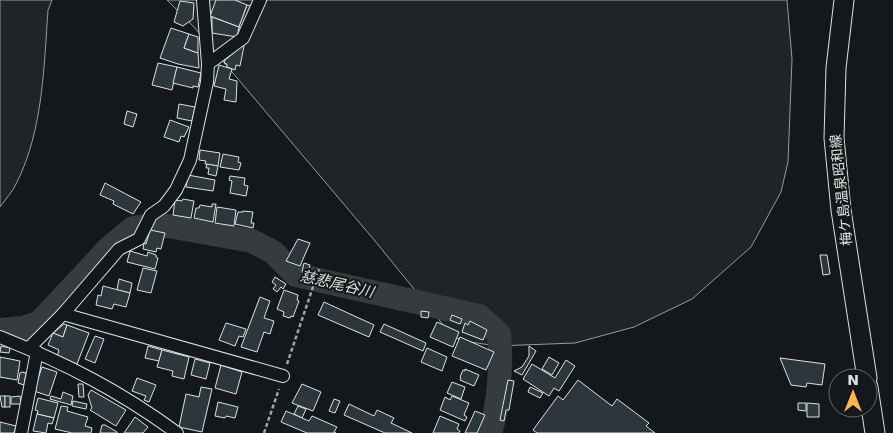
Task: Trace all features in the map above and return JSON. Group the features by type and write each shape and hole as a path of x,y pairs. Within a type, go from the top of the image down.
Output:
{"main road":[{"name":"梅ケ島温泉昭和線","path":"844,0 836,68 834,138 841,210 865,368"},
{"path":"873,418 875,433"}],"street":[{"path":"21,433 33,350 119,249 139,239 151,215 164,206 176,190 190,160 207,82 208,64 203,0"},
{"path":"208,64 243,38 260,0"},
{"path":"63,314 283,376"},
{"path":"0,337 86,375 128,399 176,433"}],"path":[{"path":"264,433 319,269"}],"shaded area":[{"path":"0,0 52,0 48,10 41,98 32,141 26,162 17,182 0,207"},
{"path":"167,0 787,0 792,59 788,162 781,192 751,247 692,299 634,327 575,343 496,346 465,341 453,337 375,241 194,27"}],"building":[{"path":"216,0 235,0 247,5 239,27 210,16"},
{"path":"180,1 194,3 193,19 183,26 174,22"},
{"path":"247,5 251,6 242,28 239,27"},
{"path":"212,17 239,27 237,37 212,33"},
{"path":"171,28 189,34 184,48 198,53 199,68 160,58"},
{"path":"189,34 198,37 198,53 184,48"},
{"path":"244,46 240,66 236,65 235,70 227,67 227,64 224,63 225,60"},
{"path":"158,63 177,67 172,90 152,85"},
{"path":"219,65 232,69 229,79 237,81 236,102 224,100 226,89 214,86"},
{"path":"177,67 201,73 198,87 193,86 193,88 173,83"},
{"path":"179,104 195,107 192,121 177,118"},
{"path":"127,111 137,114 133,127 124,124"},
{"path":"170,120 189,127 184,137 181,136 179,142 164,137"},
{"path":"200,150 220,153 218,166 205,164 206,161 199,160"},
{"path":"223,154 239,157 238,162 241,163 239,170 220,167"},
{"path":"207,164 218,166 216,176 208,174 209,168 206,168"},
{"path":"188,175 215,180 213,191 186,187"},
{"path":"230,176 245,178 244,185 248,186 246,196 230,193 232,181 229,180"},
{"path":"105,183 141,202 133,214 113,204 114,201 100,195"},
{"path":"183,199 194,201 191,218 173,215 175,200 182,201"},
{"path":"212,204 216,204 213,222 194,218 196,208 199,208 200,205 212,207"},
{"path":"217,207 236,210 234,226 215,223"},
{"path":"238,212 253,212 251,223 254,223 253,228 235,224"},
{"path":"150,230 165,233 161,249 157,248 156,252 143,249"},
{"path":"298,239 310,243 300,266 286,261"},
{"path":"130,251 147,256 148,252 156,255 158,258 155,269 127,262"},
{"path":"820,255 827,255 830,274 823,275"},
{"path":"304,263 310,265 307,274 302,272"},
{"path":"143,268 157,271 151,293 137,290"},
{"path":"275,277 286,284 283,289 281,287 277,292 273,289 276,285 272,282"},
{"path":"119,279 132,283 130,293 117,290"},
{"path":"103,286 130,293 126,307 114,304 112,309 96,305 98,295 101,296"},
{"path":"284,290 298,295 297,300 299,301 293,317 291,316 290,318 283,316 284,312 277,309"},
{"path":"260,297 270,301 264,318 274,321 270,334 264,332 257,352 241,347"},
{"path":"324,302 374,325 369,337 318,315"},
{"path":"421,311 429,312 428,318 421,317"},
{"path":"452,315 462,319 460,324 450,320"},
{"path":"470,321 487,330 483,340 462,332 465,323 468,325"},
{"path":"437,322 459,332 453,347 430,337"},
{"path":"226,323 246,329 243,337 239,336 235,346 219,340"},
{"path":"64,324 67,325 63,337 53,333"},
{"path":"384,324 426,343 423,351 380,332"},
{"path":"67,325 89,333 77,364 57,357 59,350 48,345 53,333 63,337"},
{"path":"95,336 104,339 95,363 85,359"},
{"path":"460,337 494,352 486,370 452,356"},
{"path":"1,346 10,348 9,353 0,352"},
{"path":"148,346 162,350 159,361 145,358"},
{"path":"529,346 536,351 522,375 514,371 522,367 529,356"},
{"path":"427,348 447,357 442,371 421,362"},
{"path":"162,350 189,357 184,379 172,376 173,371 157,367"},
{"path":"0,357 20,361 17,380 0,377"},
{"path":"549,357 559,363 552,375 542,369"},
{"path":"780,358 825,364 822,385 807,383 806,387 791,385"},
{"path":"195,359 210,363 206,379 191,375"},
{"path":"566,360 575,366 559,391 554,388 549,396 523,379 532,364 555,378"},
{"path":"221,365 242,372 236,394 215,388"},
{"path":"42,367 57,372 49,396 34,391"},
{"path":"465,369 479,375 474,386 460,380"},
{"path":"20,373 26,373 24,385 18,383"},
{"path":"137,378 156,385 149,402 144,400 146,396 132,391"},
{"path":"508,380 514,381 509,410 506,410 504,421 500,420"},
{"path":"578,380 612,406 617,399 649,423 646,426 655,433 537,433 533,430 558,396 563,400"},
{"path":"452,382 465,387 461,399 447,393"},
{"path":"78,384 83,384 84,397 79,397"},
{"path":"302,384 321,392 313,411 292,403"},
{"path":"201,387 212,389 202,432 179,427 186,394 199,397"},
{"path":"530,387 543,393 540,398 528,392"},
{"path":"91,390 126,410 116,426 90,410 92,408 88,395"},
{"path":"63,392 73,396 71,405 50,399 51,396 61,399"},
{"path":"0,396 5,396 5,407 2,407"},
{"path":"5,396 10,396 10,407 5,407"},
{"path":"20,396 21,404 11,404 11,397"},
{"path":"452,396 469,403 464,415 467,417 465,421 440,410 445,397 450,400"},
{"path":"38,398 58,403 54,418 37,414 38,411 35,410"},
{"path":"334,399 340,401 335,413 329,411"},
{"path":"73,401 87,404 86,409 72,406"},
{"path":"218,402 238,407 235,418 215,416"},
{"path":"798,403 806,403 806,411 798,410"},
{"path":"807,403 819,404 819,417 807,417"},
{"path":"349,404 374,416 377,410 394,418 391,423 412,433 385,433 344,415"},
{"path":"61,406 68,407 67,411 88,417 85,426 92,428 91,433 72,433 55,429"},
{"path":"298,406 306,409 302,418 294,414"},
{"path":"286,411 309,421 312,416 337,427 334,432 336,433 307,433 281,422"},
{"path":"475,411 485,415 477,433 465,433"},
{"path":"37,414 54,418 52,424 48,423 46,433 33,431"},
{"path":"440,416 459,424 457,429 460,431 459,433 433,433"},
{"path":"135,417 148,427 143,433 124,433"},
{"path":"0,422 16,426 14,433 0,433"},
{"path":"102,425 105,425 117,433 100,433"}],"waterway":[{"name":"慈悲尾谷川","path":"0,330 23,328 39,323 109,248 133,228 157,224 252,241 273,252 296,275 479,316 499,334 499,384 496,410 490,433"}]}
